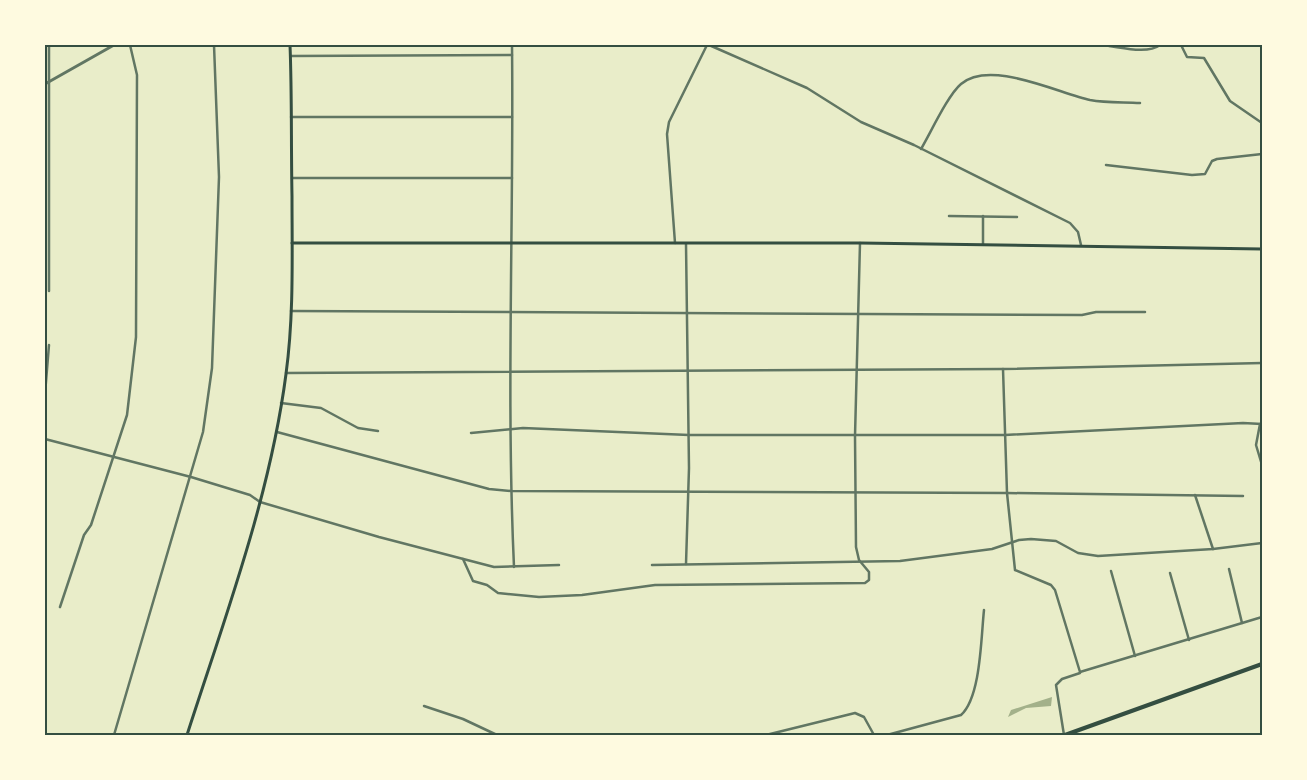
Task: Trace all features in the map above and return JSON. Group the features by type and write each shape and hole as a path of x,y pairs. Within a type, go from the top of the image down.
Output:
{"main road":[{"path":"188,735 260,502 277,432 286,373 291,311 292,243 290,45"},
{"path":"292,243 860,243 1262,249"},
{"path":"1064,735 1262,664"}],"street":[{"path":"49,45 49,291"},
{"path":"45,84 114,45"},
{"path":"60,607 84,535 91,525 127,415 136,336 137,74 130,45"},
{"path":"114,735 203,432 212,368 219,177 214,45"},
{"path":"512,45 509,311 511,491 514,567"},
{"path":"675,244 667,134 669,122 708,45 808,88 861,122 921,149 1070,223 1078,232 1081,245"},
{"path":"1110,46 1136,50 1158,47 1160,45"},
{"path":"1181,45 1187,57 1204,58 1230,100 1262,123"},
{"path":"291,56 512,55"},
{"path":"921,149 956,90 965,81 978,76 990,74 1033,83 1089,99 1140,103"},
{"path":"291,117 512,117"},
{"path":"1106,165 1192,175 1205,174 1212,161 1217,158 1262,154"},
{"path":"292,178 512,178"},
{"path":"948,216 1017,217"},
{"path":"983,216 983,244"},
{"path":"463,560 470,578 476,583 487,585 504,594 539,597 589,594 655,585 865,583 870,576 869,572 859,560 856,547 860,243"},
{"path":"686,244 689,435 686,564"},
{"path":"291,311 1082,315 1096,312 1145,312"},
{"path":"45,394 49,345"},
{"path":"286,373 1003,370 1262,363"},
{"path":"1003,370 1007,493 1015,570 1051,585 1055,590 1080,672"},
{"path":"281,403 321,408 358,428 378,431"},
{"path":"470,433 511,430 689,435 1005,435 1261,424 1256,444 1262,465"},
{"path":"277,432 489,489 511,491 1243,496"},
{"path":"45,439 191,477 250,495 260,502 463,560 494,567 559,566"},
{"path":"1195,496 1213,549"},
{"path":"652,565 859,560 900,561 992,549 1003,547 1011,542 1031,539 1056,541 1078,553 1098,556 1213,549 1262,543"},
{"path":"1229,569 1242,623"},
{"path":"1111,571 1135,656"},
{"path":"1170,573 1189,640"},
{"path":"887,735 961,715 967,709 971,702 978,663 984,610"},
{"path":"1064,735 1056,685 1062,679 1262,617"},
{"path":"424,706 463,719 497,735"},
{"path":"766,735 854,714 864,717 874,735"}],"shaded area":[{"path":"1052,697 1051,706 1026,708 1008,717 1011,710"}]}
